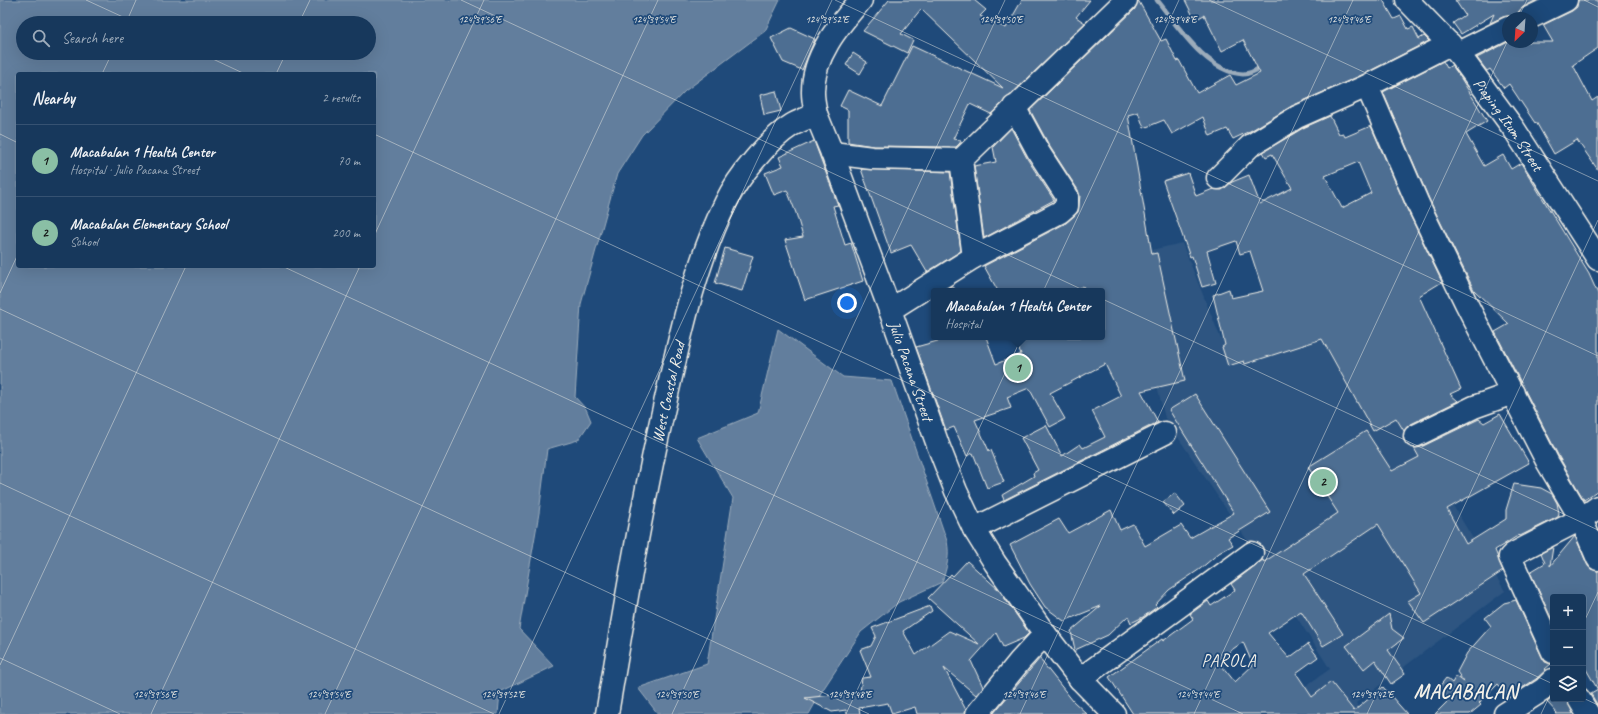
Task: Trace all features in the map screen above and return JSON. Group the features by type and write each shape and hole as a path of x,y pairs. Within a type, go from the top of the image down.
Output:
{"street":[{"name":"Julio Pacana Street","path":"861,0 830,40 820,56 814,74 813,93 816,114 890,310 938,445 956,491 974,529 995,563 1045,634 1080,679 1114,714"},
{"path":"832,153 872,158 961,160 1126,0"},
{"name":"Piaping Itum Street","path":"1407,0 1454,49 1514,129 1598,259"},
{"path":"1538,14 1566,0"},
{"path":"1218,178 1250,146 1291,121 1367,86 1502,30"},
{"path":"1367,86 1418,204 1466,303 1548,463 1590,513 1598,559"},
{"path":"890,310 974,257 1060,212 1067,206 1067,196 1039,152 1014,107"},
{"name":"West Coastal Road","path":"607,714 630,576 656,442 685,314 704,255 726,201 746,170 769,144 792,126 816,114"},
{"path":"961,160 974,257"},
{"path":"1415,436 1474,407 1513,393"},
{"path":"974,529 1164,433"},
{"path":"1550,645 1510,557 1590,513"},
{"path":"1080,679 1252,553"},
{"path":"977,714 1020,661 1045,634"},
{"path":"1505,714 1544,689 1550,683"},
{"path":"1581,702 1588,714"}],"shaded area":[{"path":"0,0 780,0 765,31 685,91 642,135 617,174 581,304 575,397 586,409 591,421 578,440 547,449 539,513 519,629 554,666 500,692 498,714 0,714"},
{"path":"1182,243 1221,339 1326,297 1505,591 1356,703 1364,714 1265,714 1330,669 1251,546 1165,418 1125,256"},
{"path":"778,329 843,377 892,381 947,541 948,557 944,577 942,582 899,602 861,632 822,691 809,714 658,714 638,688 707,664 733,498 697,438 758,413"}],"building":[{"path":"889,0 974,0 986,10 980,16 1006,28 1022,0 1090,0 1076,17 1085,23 991,114 970,104 953,139 961,140 956,147 873,146 848,142 848,110 840,106 848,90 882,106 912,46 1003,88 921,9 901,34 913,40 907,53 863,31"},
{"path":"1138,0 1161,41 1166,39 1177,61 1179,60 1197,93 1230,75 1236,85 1260,73 1243,40 1222,51 1204,15 1195,20 1185,0 1383,0 1394,19 1401,16 1408,29 1413,27 1419,39 1424,36 1429,41 1362,75 1292,106 1252,130 1233,139 1227,129 1210,136 1203,117 1172,134 1164,120 1144,128 1138,112 1128,115 1152,254 1157,253 1185,381 1141,391 1158,422 1004,500 1002,495 1034,476 1033,473 1038,470 1021,438 1046,425 1062,456 1080,444 1083,448 1105,437 1092,411 1121,396 1105,364 1050,393 1065,419 1050,427 1029,388 1007,397 1011,408 975,420 989,451 991,450 1004,482 987,488 973,453 967,456 954,427 946,430 916,347 941,340 987,340 996,364 1021,354 1015,340 1105,340 1105,288 1084,288 1083,286 1079,288 996,288 984,266 1066,223 1078,212 1080,196 1078,190 1050,147 1030,110 1135,9"},
{"path":"1455,0 1537,0 1523,7 1518,12 1502,12 1502,17 1490,23 1494,14 1461,34 1453,23 1465,15"},
{"path":"1578,0 1598,0 1598,48 1573,65 1592,101 1598,97 1598,170 1577,140 1554,154 1536,122 1535,123 1509,84 1504,88 1490,69 1487,71 1477,58 1502,45 1502,48 1538,48 1538,42 1553,42 1543,25 1577,7"},
{"path":"791,28 815,39 802,70 783,62 771,38"},
{"path":"853,53 867,62 860,74 846,65"},
{"path":"1443,61 1447,68 1452,65 1487,121 1466,134 1484,166 1503,155 1511,169 1521,163 1589,274 1598,294 1598,490 1584,500 1559,457 1495,332 1509,324 1474,290 1429,199 1383,92"},
{"path":"776,91 781,111 764,115 760,95"},
{"path":"1330,116 1339,134 1343,133 1345,137 1371,126 1407,209 1442,282 1419,296 1461,389 1450,394 1458,401 1409,425 1404,431 1396,418 1373,431 1322,339 1245,364 1244,361 1228,366 1222,347 1225,345 1213,295 1229,289 1231,298 1263,291 1250,251 1240,254 1236,241 1207,251 1216,283 1202,287 1192,256 1190,257 1163,181 1188,173 1196,196 1213,189 1222,190 1232,182 1249,175 1260,204 1292,188 1272,154 1266,157 1263,152 1303,128","holes":["1358,162 1371,193 1342,208 1325,176"]},
{"path":"1011,128 1028,160 1054,200 984,238 974,166 996,162 993,147"},
{"path":"814,141 838,205 833,206 845,245 851,243 863,281 805,300 785,240 803,237 796,213 787,190 774,195 765,173 783,166 779,157"},
{"path":"861,169 950,172 961,251 927,272 911,245 891,253"},
{"path":"725,248 753,256 742,291 715,283"},
{"path":"1195,394 1270,512 1228,538 1233,545 1219,553 1200,569 1169,590 1155,605 1157,607 1143,617 1131,623 1128,616 1108,635 1075,650 1071,631 1101,606 1064,621 1045,607 1030,584 1010,545 1059,519 1068,533 1111,510 1120,530 1133,524 1145,546 1181,525 1190,538 1234,513 1169,410"},
{"path":"1500,414 1529,463 1447,509 1466,544 1506,519 1506,510 1514,484 1541,488 1552,494 1557,503 1559,513 1558,517 1520,536 1519,535 1495,550 1503,571 1424,623 1408,601 1421,593 1378,524 1304,574 1343,634 1323,646 1301,611 1268,633 1289,658 1308,644 1318,657 1296,673 1312,697 1331,682 1354,711 1383,687 1407,714 1133,714 1109,677 1193,619 1190,614 1208,601 1211,606 1235,590 1231,584 1261,561 1263,560 1264,562 1338,513 1308,467 1366,431 1392,471 1419,457 1414,448 1421,447 1479,419 1484,423","holes":["1243,642 1253,665 1235,682 1217,660"]},
{"path":"1175,493 1185,506 1174,515 1163,502"},
{"path":"1575,536 1587,564 1591,569 1598,571 1598,690 1586,669 1586,594 1550,594 1550,615 1530,572 1545,563 1541,553 1553,547 1550,566"},
{"path":"967,561 999,590 1029,633 1024,638 1003,647 996,633 971,661 983,687 976,695 944,668 966,710 965,714 917,714 915,707 892,714 888,703 859,708 860,714 847,714 846,710 832,712 805,698 860,692 862,678 871,677 860,650 871,646 876,636 872,628 930,606 932,611 903,631 916,655 949,631 979,644 928,598 951,574 953,576"},
{"path":"1516,600 1542,657 1545,662 1550,665 1536,679 1508,697 1498,684 1479,703 1481,705 1470,714 1435,714 1448,701 1436,691 1446,678 1452,683 1456,676 1464,682 1457,672 1467,653 1491,626 1485,618 1504,603"},
{"path":"1389,614 1392,629 1404,638 1388,650 1405,674 1391,684 1375,660 1364,669 1346,646"},
{"path":"1040,658 1073,701 1087,714 993,714"},
{"path":"1598,690 1598,706 1591,694"},
{"path":"1550,700 1550,702 1568,702 1573,714 1556,714 1557,713 1547,702"}],"waterway":[{"path":"1157,0 1194,46 1205,57 1217,65 1230,71 1243,74 1251,73 1263,66"}],"place":[{"name":"Macabalan 1 Health Center","path":"1018,368"},
{"name":"Macabalan Elementary School","path":"1323,482"}],"district":[{"name":"PAROLA","path":"1229,660"},
{"name":"MACABALAN","path":"1466,691"}]}
